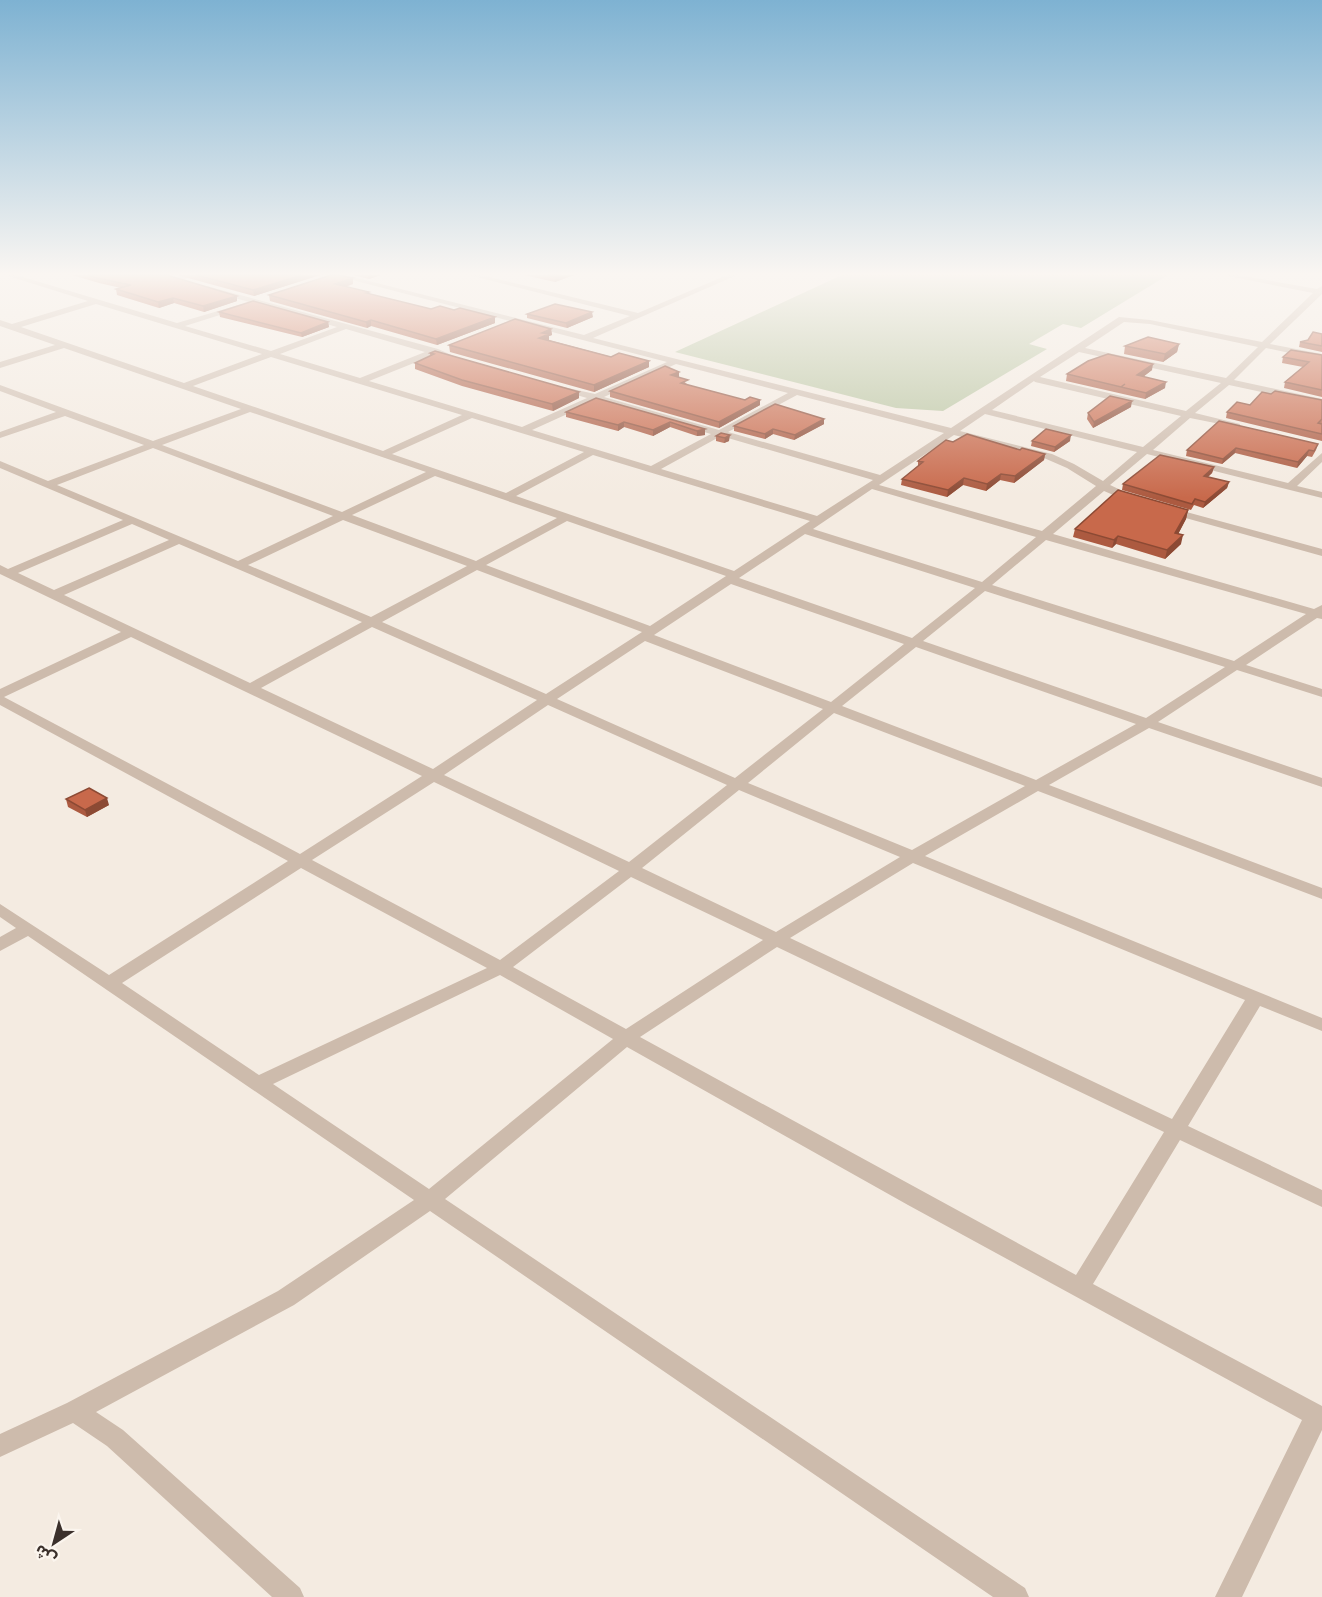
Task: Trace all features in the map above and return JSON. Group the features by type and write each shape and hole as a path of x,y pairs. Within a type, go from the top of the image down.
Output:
{"street":[{"path":"0,365 50,350"},
{"path":"77,350 508,495 912,642 1322,783"},
{"path":"259,350 818,520"},
{"path":"185,386 285,350"},
{"path":"425,350 464,360"},
{"path":"363,380 440,350"},
{"path":"624,350 1064,461 1110,492 1322,553"},
{"path":"109,983 434,775 1078,350"},
{"path":"1081,350 1322,402"},
{"path":"258,1083 501,968 631,869 983,587 1228,381 1260,350"},
{"path":"1287,350 1322,357"},
{"path":"524,430 673,362"},
{"path":"1035,379 1244,427"},
{"path":"551,385 882,479"},
{"path":"0,388 477,566 830,708 1034,785 1320,888"},
{"path":"651,470 794,393"},
{"path":"49,484 251,408"},
{"path":"986,411 1322,495"},
{"path":"0,435 66,412"},
{"path":"386,453 473,414"},
{"path":"508,495 592,452"},
{"path":"1290,487 1322,456"},
{"path":"0,464 372,622 737,784 1322,1025"},
{"path":"238,565 437,471"},
{"path":"872,486 1320,613"},
{"path":"250,688 566,516"},
{"path":"4,571 133,520"},
{"path":"804,530 1236,664 1322,693"},
{"path":"53,595 179,540"},
{"path":"4,571 1322,1199"},
{"path":"0,1446 75,1411 286,1298 430,1200 626,1038 775,940 1034,785 1146,724 1236,664 1320,613"},
{"path":"0,694 131,632"},
{"path":"0,700 501,968 1319,1416 1228,1597"},
{"path":"0,909 1016,1597"},
{"path":"0,945 28,928"},
{"path":"1080,1287 1256,998"},
{"path":"75,1411 115,1438 291,1597"}],"green space":[{"path":"680,350 1046,350 943,411 896,408 675,352"}],"building":[{"path":"465,350 583,350 611,357 619,353 649,361 594,385"},
{"path":"1143,350 1171,350 1165,354"},
{"path":"1291,350 1322,355 1322,390 1285,382 1309,362 1283,357"},
{"path":"435,351 579,392 552,404 462,380 415,363 434,354 430,353"},
{"path":"1108,354 1153,364 1137,375 1166,382 1146,393 1067,374 1088,361"},
{"path":"665,366 679,372 671,375 688,380 681,383 745,400 750,397 760,400 719,422 610,391"},
{"path":"1275,391 1322,400 1322,419 1318,423 1322,424 1322,434 1227,412 1237,402 1250,405 1262,392 1271,394"},
{"path":"1110,396 1132,401 1094,422 1088,413"},
{"path":"596,398 705,429 697,431 670,422 653,430 624,422 618,425 566,412"},
{"path":"775,404 824,419 795,435 773,429 765,434 734,426"},
{"path":"1219,421 1318,444 1314,451 1309,450 1298,462 1236,448 1223,459 1187,450"},
{"path":"1046,429 1071,435 1055,447 1032,441"},
{"path":"721,433 730,435 725,438 716,436"},
{"path":"967,434 1020,450 1022,448 1045,454 1015,476 1001,474 987,484 964,478 948,490 902,479 923,462 918,461 946,440 953,442"},
{"path":"1160,455 1214,467 1204,476 1229,482 1205,502 1195,499 1192,504 1123,484"},
{"path":"1118,490 1188,510 1175,533 1183,535 1167,550 1118,536 1114,540 1075,529"},
{"path":"89,788 107,798 85,810 66,799"}]}
